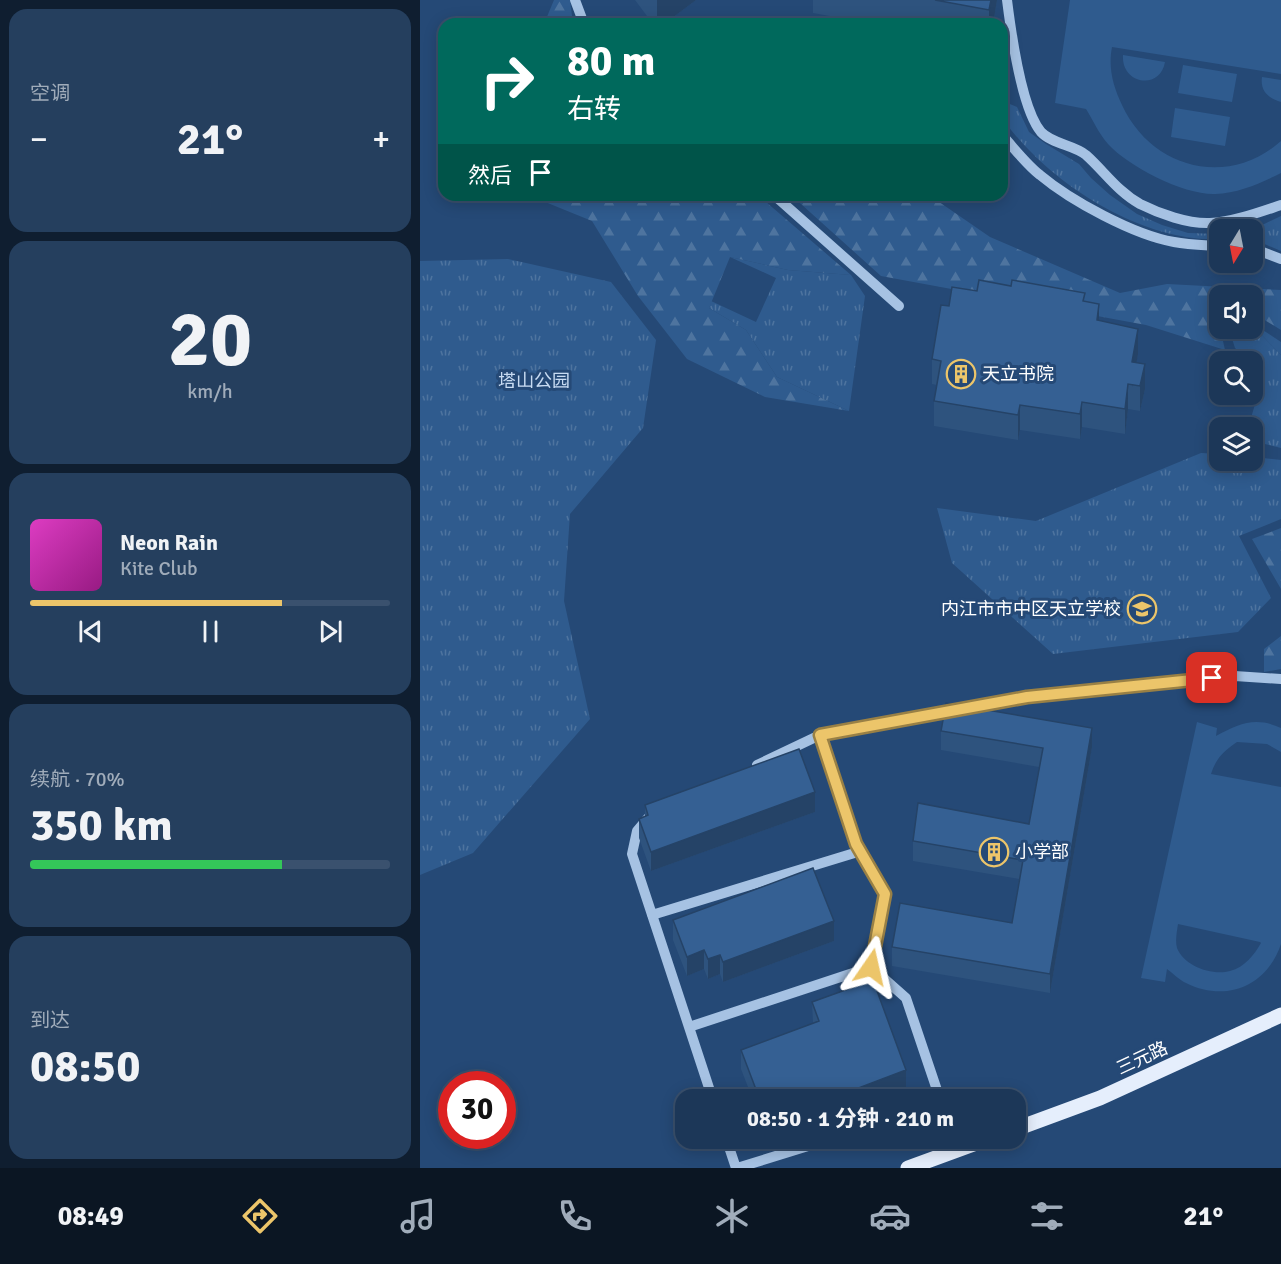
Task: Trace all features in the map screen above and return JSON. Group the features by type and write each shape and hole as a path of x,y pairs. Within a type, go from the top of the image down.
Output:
{"main road":[{"name":"三元路","path":"1026,1125 1100,1098 1281,1015"},
{"path":"908,1168 960,1149"}],"street":[{"path":"575,0 582,18"},
{"path":"1006,0 1018,69 1031,113 1042,133 1084,154 1107,178 1140,203 1177,218 1210,223 1256,214 1281,205"},
{"path":"1008,142 1037,173 1062,192 1088,207 1144,233 1173,242 1209,245"},
{"path":"781,201 899,306"},
{"path":"1263,252 1281,259"},
{"path":"748,770 820,735 1027,697 1235,676 1281,679"},
{"path":"820,735 856,844 885,894 871,967"},
{"path":"655,815 645,820 637,831 632,854 709,1089"},
{"path":"652,915 861,851"},
{"path":"689,1028 871,967"},
{"path":"871,967 906,998 937,1089"},
{"path":"730,1149 736,1168 798,1149"}],"green space":[{"path":"554,0 570,0 572,18 546,18"},
{"path":"1070,0 1281,0 1281,74 1112,47 1111,62 1112,77 1122,105 1135,127 1151,144 1171,157 1192,165 1215,167 1237,164 1260,156 1281,141 1281,173 1233,192 1215,194 1188,190 1158,178 1117,153 1105,140 1086,109 1055,103"},
{"path":"1123,55 1165,62 1162,71 1156,77 1141,80 1134,78 1128,72 1124,65"},
{"path":"1183,65 1237,74 1232,102 1178,93"},
{"path":"1262,77 1281,80 1281,102 1266,93 1262,86"},
{"path":"1008,103 1017,107 1029,132 1079,164 1110,195 1137,214 1188,233 1209,234 1209,239 1167,233 1115,213 1068,184 1028,149 1008,126"},
{"path":"1175,108 1230,117 1225,146 1171,137"},
{"path":"543,201 765,201 851,275 788,270 730,257 709,308 746,330 777,377 849,411 765,397 687,359 638,296 592,221"},
{"path":"798,201 938,201 990,237 1120,293 1167,284 1209,286 1209,339 1222,339 1225,350 1146,325 881,276"},
{"path":"1281,216 1281,251 1263,243 1263,225"},
{"path":"730,257 788,270 851,275 865,296 849,411 777,377 746,330 709,308 711,301 756,322 776,278"},
{"name":"塔山公园","path":"508,259 611,282 656,340 643,428 570,514 564,601 590,719 473,853 420,875 420,261"},
{"path":"1263,289 1281,290 1281,330 1263,319"},
{"path":"1263,330 1281,342 1281,355 1263,336"},
{"path":"1263,336 1281,355 1281,448 1263,444 1263,417 1251,417 1255,405 1263,405 1263,351 1238,351 1232,339 1263,339"},
{"path":"1201,453 1209,453 1209,471 1263,471 1263,458 1281,460 1281,519 1239,536 1271,598 1238,632 1053,654 952,563 937,508 1036,521"},
{"path":"1281,528 1281,589 1252,539"},
{"path":"1281,636 1281,669 1264,672 1264,649"},
{"path":"1197,722 1217,728 1216,736 1232,728 1255,722 1272,724 1281,728 1281,752 1267,744 1237,742 1221,755 1211,774 1281,787 1281,944 1275,959 1255,980 1230,991 1201,989 1183,982 1167,969 1165,982 1141,978","holes":["1178,924 1260,942 1245,964 1223,972 1207,971 1192,965 1181,954 1176,942"]}],"building":[{"path":"935,0 991,0 989,10"},
{"name":"天立书院","path":"979,280 1011,286 1012,280 1085,293 1083,301 1099,304 1097,320 1138,329 1132,362 1145,364 1140,386 1128,384 1125,409 1082,402 1080,414 1020,405 1018,415 934,401 941,361 932,359 941,305 949,306 952,287 977,291"},
{"name":"小学部","path":"946,703 1092,728 1050,974 892,947 900,903 1012,923 1023,860 913,841 918,803 1029,824 1043,748 941,731"},
{"path":"799,749 815,792 651,852 639,819 648,815 645,805"},
{"path":"813,868 834,921 723,962 720,955 708,959 704,950 687,957 673,920"},
{"path":"873,980 906,1070 856,1089 756,1089 741,1050 819,1021 812,1002"}],"place":[{"name":"天立书院","path":"961,374"},
{"name":"内江市市中区天立学校","path":"1142,609"},
{"name":"小学部","path":"994,852"}],"route":[{"path":"871,967 885,894 856,844 820,735 1027,697 1212,678"}]}
